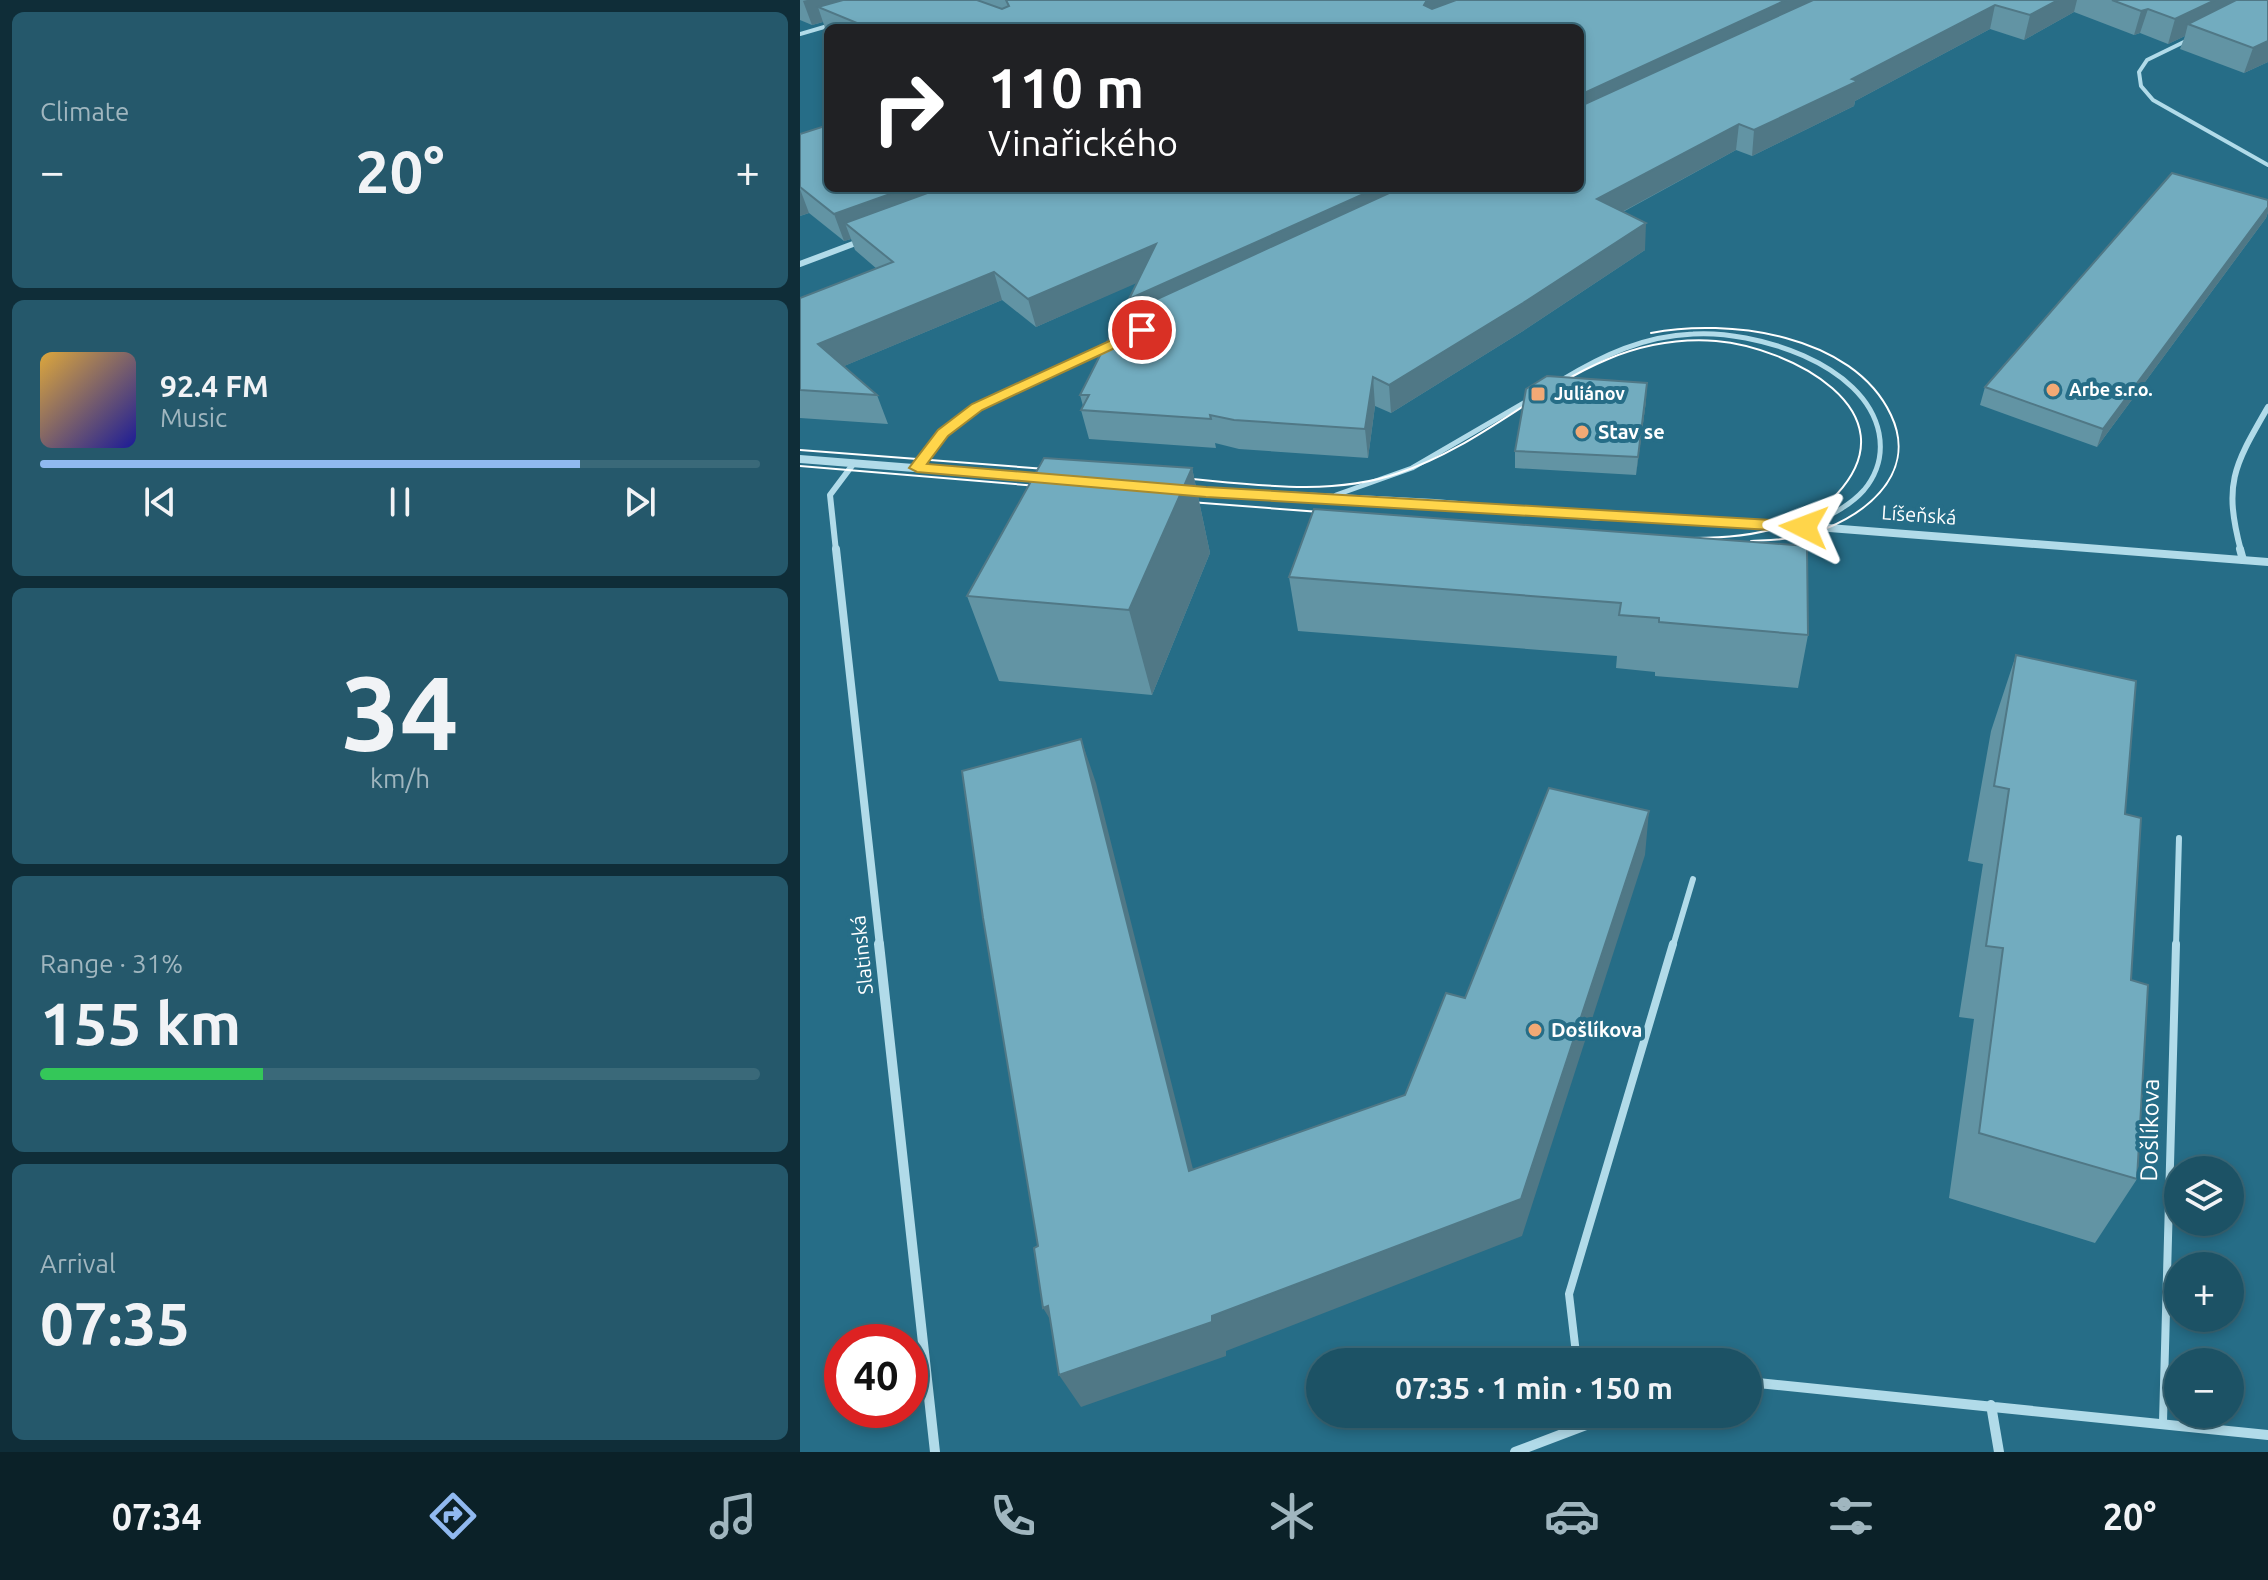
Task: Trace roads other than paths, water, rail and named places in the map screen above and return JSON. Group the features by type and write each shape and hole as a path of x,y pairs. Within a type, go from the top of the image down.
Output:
{"street":[{"path":"800,264 873,237"},
{"path":"917,468 943,433 977,407 1119,341"},
{"path":"2243,560 2228,491 2233,467 2268,407"},
{"path":"800,459 1059,480"},
{"name":"Slatinská","path":"854,463 830,495 935,1452"},
{"name":"Líšeňská","path":"1164,489 1804,527 2268,562"},
{"path":"1762,1381 2268,1435"},
{"path":"1991,1405 1999,1452"},
{"path":"1515,1452 1564,1428"}],"lane":[{"path":"835,24 845,21"},
{"path":"800,34 824,27"},
{"path":"2199,34 2147,60 2139,72 2141,86 2153,100 2268,165"},
{"path":"1549,387 1614,350 1659,337 1731,335 1772,344 1812,360 1843,381 1863,402 1878,423 1883,447 1876,472 1862,494 1836,513 1804,527"},
{"path":"1324,498 1396,478 1538,394"},
{"name":"Došlíkova","path":"2163,1422 2179,838"},
{"path":"1575,1348 1569,1294 1693,879"}],"tram line":[{"path":"1651,333 1716,328 1786,338 1819,350 1848,366 1873,388 1891,415 1898,437 1898,458 1880,493 1846,519 1826,528 1785,539 1751,541"},
{"path":"1171,477 1286,487 1372,481 1440,456 1588,368 1627,352 1669,342 1716,341 1776,356 1806,370 1832,388 1852,410 1861,436 1857,464 1837,494 1822,507 1805,517 1765,531 1724,537 1684,538"},
{"path":"800,450 1059,470"},
{"path":"800,466 1050,487"},
{"path":"1177,501 1333,513"}],"place":[{"name":"Arbe s.r.o.","path":"2053,390"},
{"name":"Juliánov","path":"1538,394"},
{"name":"Stav se","path":"1582,432"},
{"name":"Došlíkova","path":"1535,1030"}]}
